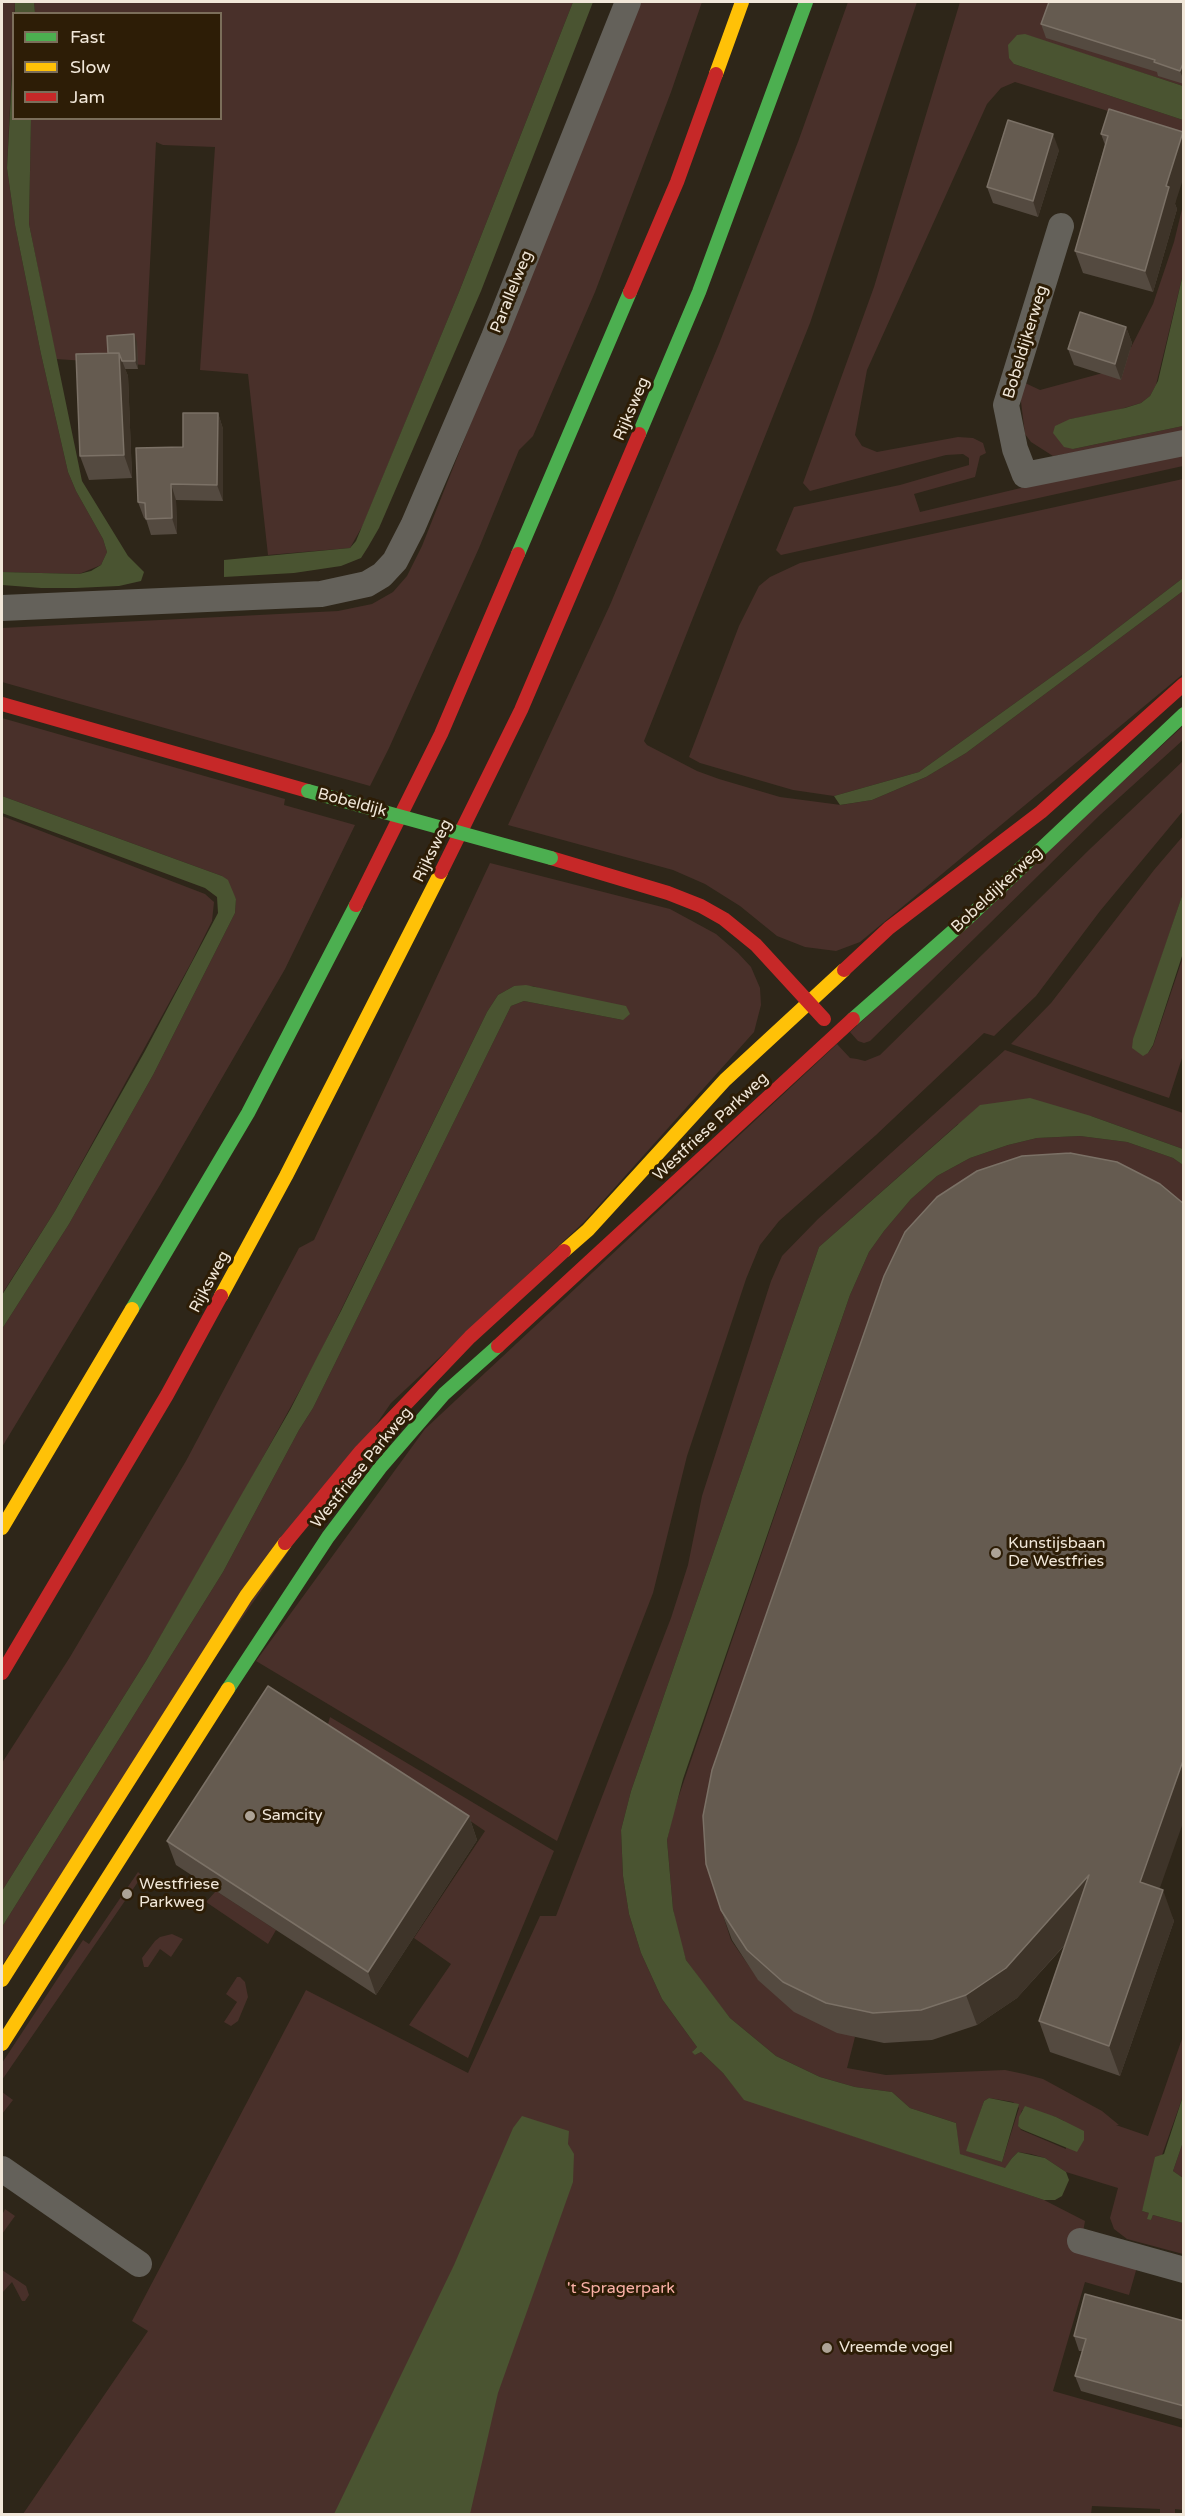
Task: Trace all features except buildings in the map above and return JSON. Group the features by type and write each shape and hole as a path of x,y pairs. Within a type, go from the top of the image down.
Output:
{"main road":[{"path":"2,1528 248,1113 330,958 441,734 672,193 742,2"},
{"name":"Rijksweg","path":"2,1673 45,1605 167,1395 280,1187 394,967 521,710 699,292 806,2"},
{"name":"Bobeldijkerweg","path":"809,1002 890,928 1041,812 1184,684"},
{"name":"Bobeldijk","path":"2,704 668,893 702,906 724,919 747,937 809,1002"},
{"name":"Bobeldijkerweg","path":"837,1033 969,917 1184,714"},
{"path":"809,1002 837,1033"},
{"name":"Westfriese Parkweg","path":"2,1980 246,1596 308,1513 360,1451 463,1345 588,1230 725,1080 809,1002"},
{"name":"Westfriese Parkweg","path":"2,2044 277,1612 328,1537 380,1468 444,1394 837,1033"}],"street":[{"name":"Parallelweg","path":"2,608 321,594 367,584 382,575 395,561 413,526 498,326 628,2"},
{"name":"Bobeldijkerweg","path":"1061,226 1006,405 1015,449 1025,475 1184,443"},
{"path":"2,2169 139,2264"},
{"path":"1080,2241 1184,2270"}],"green space":[{"path":"2,2 15,2 15,12 12,12 7,168 15,225 68,472 103,539 107,552 101,565 79,574 2,572"},
{"path":"34,2 573,2 459,292 363,525 350,548 268,555 248,374 200,370 215,147 163,145 156,142 145,365 56,359 29,224 31,120 222,120 222,12 35,12"},
{"path":"638,2 702,2 671,92 595,292 533,436 519,450 479,548 370,786 2,682 2,628 338,611 372,604 393,592 407,576 422,546"},
{"path":"848,2 917,2 810,323 644,741 647,745 697,771 719,779 780,797 841,805 872,800 926,777 966,753 1183,591 1183,674 860,942 836,951 805,947 777,936 740,906 705,884 673,870 508,825 610,605 719,344 798,142"},
{"path":"960,2 1053,2 1044,33 1183,77 1183,86 1025,35 1014,64 1183,120 1183,160 1124,116 1015,82 1001,88 987,104 867,370 855,435 862,446 877,452 958,437 973,438 983,443 986,453 980,456 975,477 914,494 920,512 1067,477 1183,454 1183,466 781,555 776,550 794,507 900,485 969,465 969,458 963,454 946,455 810,491 803,483 874,287"},
{"path":"1183,205 1183,274 1156,385 1150,396 1141,403 1111,412 1070,419 1073,449 1183,426 1183,434 1053,456 1031,442 1025,434 1020,394 1023,382 1040,390 1114,370 1122,365 1153,304 1174,242"},
{"path":"1183,479 1183,578 1089,650 919,772 834,796 793,790 700,763 689,757 739,626 759,586 770,577 800,563"},
{"path":"2,718 285,799 284,805 355,825 285,969 160,1185 2,1447 2,1329 69,1224 153,1075 235,913 236,899 222,876 2,796"},
{"path":"1183,726 1183,740 1101,814 870,1041 864,1043 858,1041 850,1032"},
{"path":"1183,761 1183,811 1100,911 1036,996 994,1036 984,1033 876,1135 779,1221 760,1245 746,1279 687,1456 653,1593 557,1841 256,1661 425,1429 837,1044 850,1058 865,1061 880,1055"},
{"path":"2,816 205,894 214,902 212,921 191,963 55,1211 2,1294"},
{"path":"1183,836 1183,893 1152,986 1148,1053 1153,1046 1183,957 1183,1055 1169,1098 1011,1044 1051,1003"},
{"path":"490,863 670,909 716,934 751,967 760,988 761,1005 754,1032 584,1222 391,1403 2,1965 2,1927 223,1572 313,1408 511,1006 524,1001 623,1020 533,986 514,986 498,995 487,1012 316,1361 235,1508 146,1661 2,1891 2,1763 70,1657 186,1461 299,1248 314,1240"},
{"name":"'t Spragerpark","path":"1005,1050 1183,1113 1183,1149 1091,1116 958,1124 819,1247 631,1791 621,1830 623,1876 629,1914 641,1953 662,1999 697,2047 693,2051 695,2055 701,2052 723,2073 744,2099 1044,2200 1085,2221 1082,2238 1137,2267 1129,2295 1085,2282 1053,2391 1183,2428 1183,2510 1175,2509 1175,2514 1160,2514 1160,2509 1092,2506 1091,2514 23,2514 148,2331 132,2321 306,1990 468,2073 540,1916 556,1916 671,1618 688,1565 702,1496 771,1281 782,1256 818,1219"},
{"path":"1080,1136 1127,1142 1173,1158 1183,1165 1183,1225 716,1894 731,1940 758,1979 855,2037 847,2068 886,2075 1005,2070 1024,2074 1043,2079 1102,2111 1119,2125 1116,2125 1148,2136 1183,2036 1183,2096 1142,2211 1149,2213 1151,2220 1153,2215 1183,2223 1183,2254 1127,2239 1114,2229 1110,2218 1118,2188 1066,2172 1045,2158 1031,2154 1018,2152 1005,2169 959,2154 956,2123 910,2108 892,2092 855,2087 820,2077 776,2056 730,2018 686,1960 673,1909 667,1840 673,1813 850,1295 869,1252 911,1199 937,1176 970,1158 1037,1138","holes":["989,2098 1013,2102 1019,2108 1002,2162 967,2151 984,2101","1022,2110 1056,2117 1064,2121 1066,2149 1021,2130 1018,2125"]},
{"path":"330,1717 554,1851 468,2058 409,2025 451,1964 414,1938 485,1831 328,1724"},
{"path":"138,1872 142,1876 2,2080 2,2063 83,1940 89,1944"},
{"path":"216,1891 276,1930 268,1944 206,1902"},
{"path":"172,1934 183,1939 171,1957 160,1949 148,1967 144,1967 142,1958 155,1941"},
{"path":"237,1977 245,1982 248,1997 238,2021 231,2026 224,2022 237,2002 226,1994"},
{"path":"2,2092 13,2100 2,2114"},
{"path":"1183,2142 1183,2178 1173,2171"},
{"path":"5,2209 15,2216 2,2234 2,2215"},
{"path":"2,2270 26,2286 29,2295 25,2301 22,2301 12,2282 2,2293"}],"shaded area":[{"path":"15,2 34,2 35,12 15,12"},
{"path":"573,2 593,2 481,291 379,528 368,547 361,558 341,566 294,573 224,577 224,560 350,548 356,541 459,292"},
{"path":"1025,34 1183,86 1183,120 1014,64 1009,58 1008,45 1017,35"},
{"path":"12,76 12,120 31,120 29,224 82,481 128,556 144,572 141,581 119,586 76,588 2,585 2,572 79,574 91,571 101,565 107,552 103,539 68,472 15,225 7,168"},
{"path":"1183,274 1183,426 1073,449 1064,447 1053,433 1055,426 1070,419 1141,403 1150,396 1158,381"},
{"path":"1183,578 1183,591 966,753 926,777 872,800 840,805 834,796 919,772 1089,650"},
{"path":"2,796 222,876 228,880 236,899 235,913 153,1075 69,1224 2,1329 2,1295 55,1211 145,1051 218,913 217,897 205,888 2,813"},
{"path":"1183,893 1183,953 1153,1045 1143,1056 1132,1048 1133,1039"},
{"path":"526,985 626,1006 630,1014 623,1020 524,1001 511,1006 313,1408 223,1572 2,1927 2,1891 146,1661 290,1410 487,1012 498,995 514,986"},
{"path":"1030,1098 1091,1116 1183,1149 1183,1165 1173,1158 1127,1142 1080,1136 1037,1138 970,1158 937,1176 911,1199 884,1231 869,1252 850,1295 683,1779 667,1840 673,1909 686,1960 730,2018 776,2056 820,2077 855,2087 892,2092 910,2108 956,2123 960,2154 1005,2168 1018,2152 1045,2158 1066,2172 1069,2180 1062,2196 1055,2200 1044,2200 744,2100 723,2073 701,2052 695,2055 692,2052 697,2047 662,1999 641,1953 629,1914 623,1876 621,1830 631,1791 819,1247 980,1105"},
{"path":"1183,2096 1183,2142 1173,2171 1183,2178 1183,2223 1153,2215 1151,2220 1147,2219 1149,2213 1142,2211 1155,2157 1164,2154"},
{"path":"989,2098 1019,2104 1002,2162 966,2151 984,2101"},
{"path":"1025,2106 1056,2117 1084,2131 1084,2140 1077,2152 1021,2129 1018,2126 1019,2117"},
{"path":"522,2116 569,2131 568,2144 574,2154 573,2182 498,2393 470,2514 334,2514 454,2265 513,2128"}],"traffic: fast":[{"path":"639,434 699,292 806,2"},
{"path":"518,554 630,292"},
{"path":"853,1019 969,917 1184,714"},
{"path":"308,791 551,858"},
{"path":"132,1309 248,1113 356,905"},
{"path":"228,1689 328,1537 380,1468 444,1394 498,1346"}],"traffic: slow":[{"path":"716,74 742,2"},
{"path":"221,1296 286,1176 441,872"},
{"path":"564,1251 588,1230 725,1080 844,970"},
{"path":"2,1528 132,1309"},
{"path":"2,1980 246,1596 285,1543"},
{"path":"2,2044 228,1689"}],"traffic: jam":[{"path":"630,292 677,182 716,74"},
{"path":"441,872 521,710 639,434"},
{"path":"356,905 441,734 518,554"},
{"path":"844,970 889,928 1041,812 1184,684"},
{"path":"2,704 308,791"},
{"path":"551,858 668,893 701,906 724,919 756,945 824,1019"},
{"path":"498,1346 853,1019"},
{"path":"285,1543 361,1451 470,1337 564,1251"},
{"path":"2,1673 167,1395 221,1296"}],"place":[{"name":"Kunstijsbaan De Westfries","path":"996,1553"},
{"name":"Samcity","path":"250,1816"},
{"name":"Westfriese Parkweg","path":"127,1894"},
{"name":"Vreemde vogel","path":"827,2348"}]}
